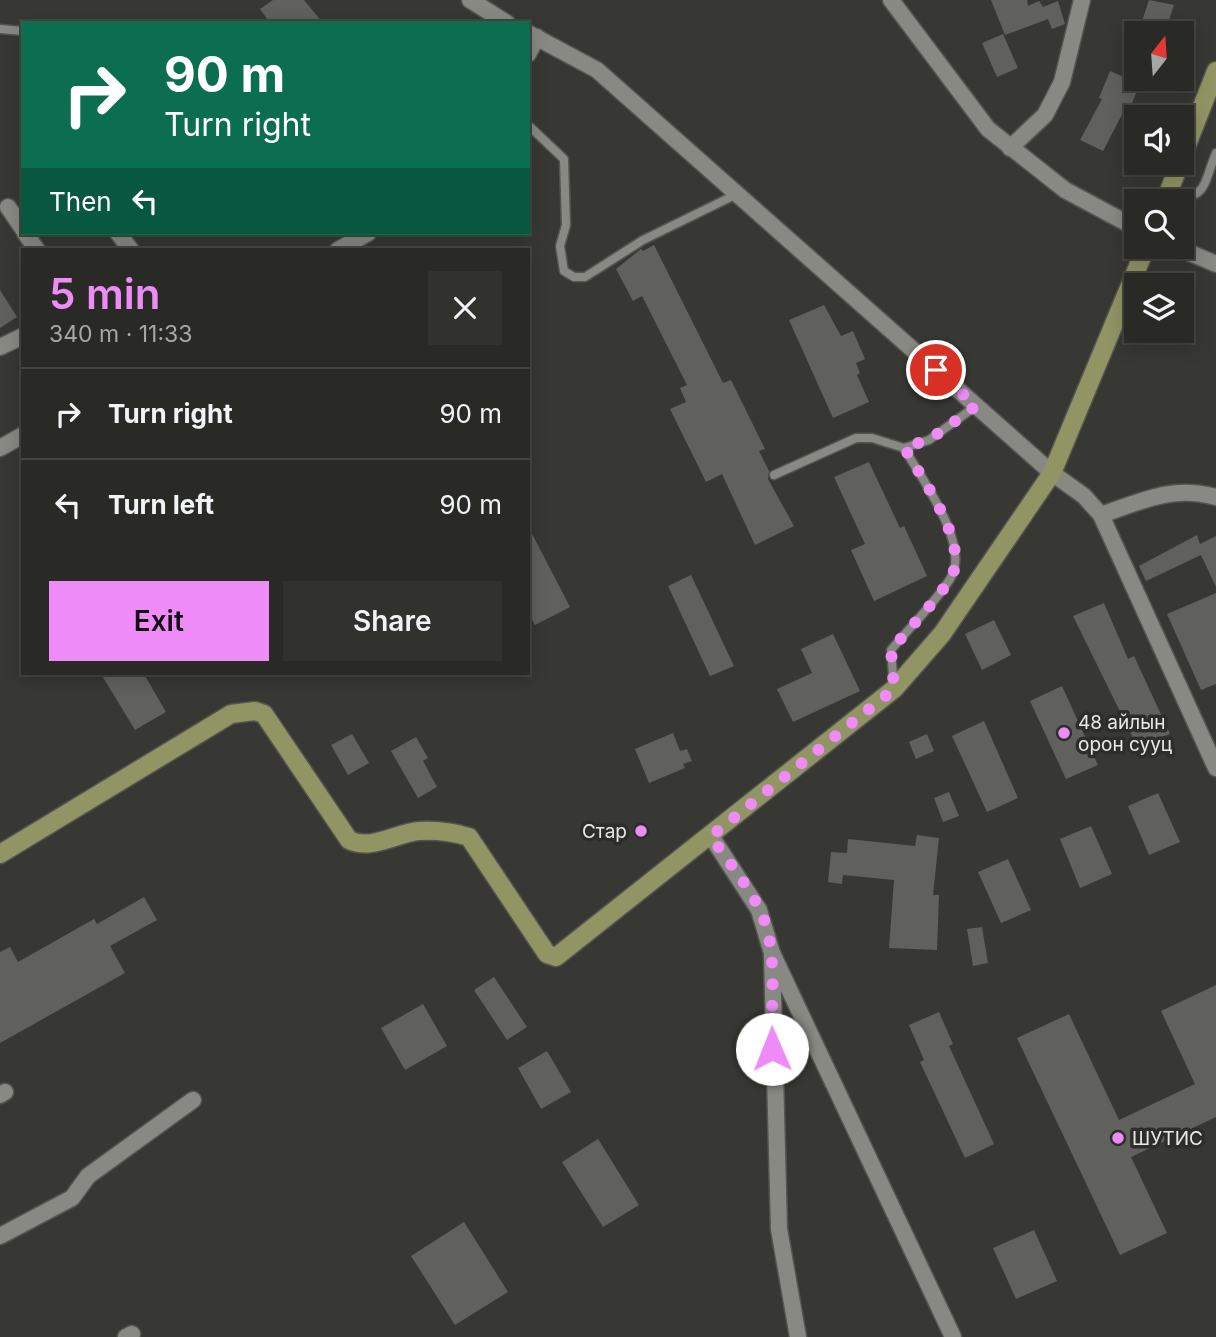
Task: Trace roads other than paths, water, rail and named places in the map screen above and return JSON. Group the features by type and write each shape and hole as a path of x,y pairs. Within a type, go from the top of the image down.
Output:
{"street":[{"path":"470,0 504,21"},
{"path":"891,0 988,130 1065,190 1124,222"},
{"path":"1010,148 1045,115 1062,82 1082,0"},
{"path":"533,35 597,70 1052,473 1084,496 1101,515 1216,768"},
{"path":"1194,128 1216,71"},
{"path":"8,207 21,226"},
{"path":"342,248 364,235"},
{"path":"1194,255 1216,264"},
{"path":"0,854 231,714 255,711 264,714 349,840 362,845 418,831 454,832 469,837 547,954 553,957 711,836 894,689 942,634 1052,473 1141,259"},
{"path":"0,347 21,337"},
{"path":"0,448 21,436"},
{"path":"1101,515 1161,494 1193,491 1216,497"},
{"path":"711,836 759,910 772,953 953,1337"},
{"path":"772,953 771,1027 779,1230 798,1337"},
{"path":"0,1236 72,1198 88,1176 193,1100"}],"lane":[{"path":"0,29 21,31"},
{"path":"530,127 564,159 566,225 560,246 564,271 574,277 584,277 643,240 737,194"},
{"path":"1194,196 1200,192 1216,153"},
{"path":"774,475 856,438 872,438 904,447 929,440 976,406"},
{"path":"894,689 891,650 952,578 957,557 953,536 904,447"}],"place":[{"name":"48 айлын орон сууц","path":"1064,733"},
{"name":"Стар","path":"641,831"},
{"name":"ШУТИС","path":"1118,1138"}]}
